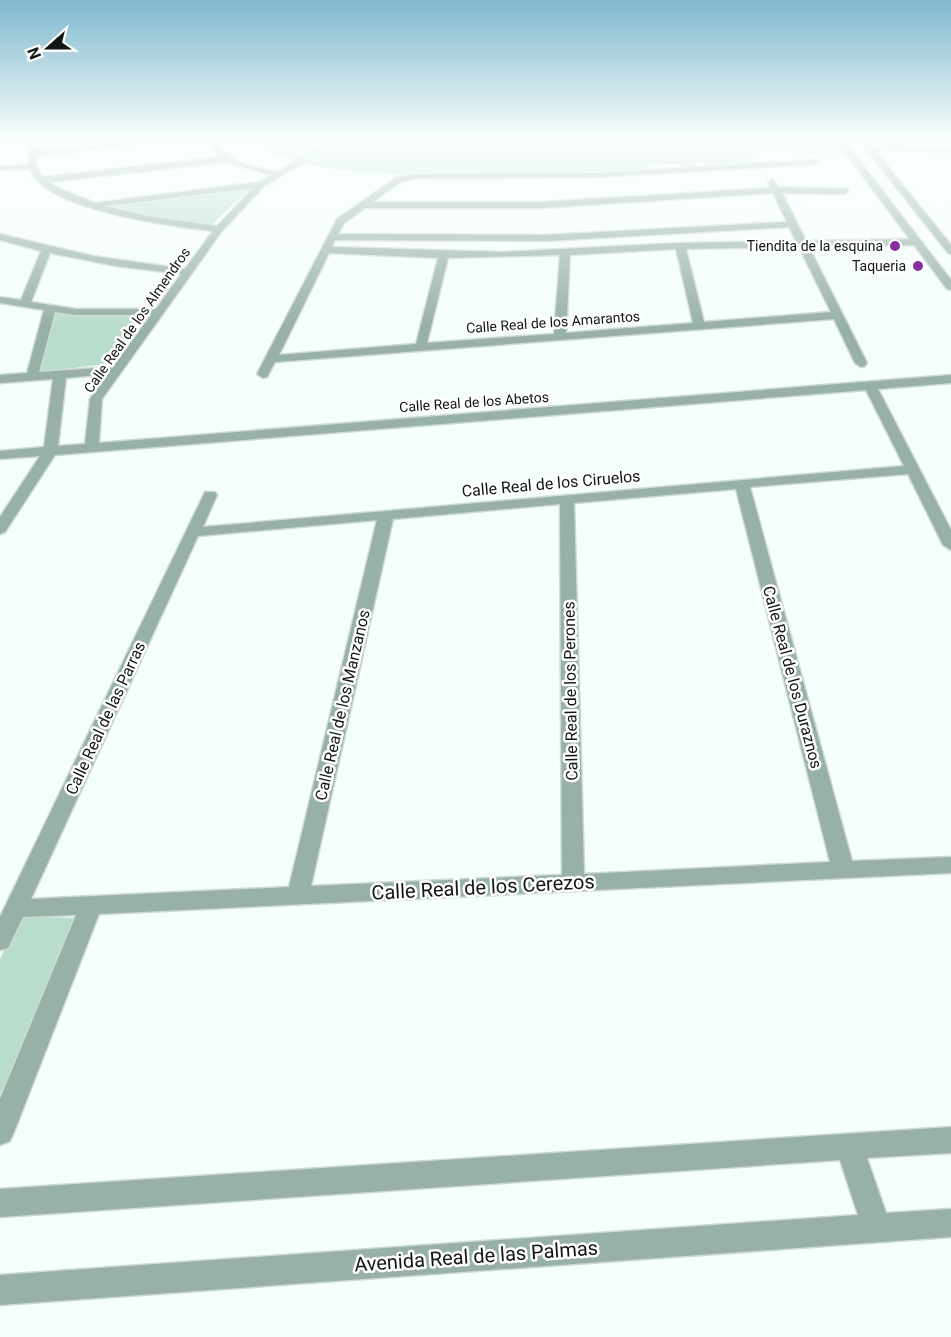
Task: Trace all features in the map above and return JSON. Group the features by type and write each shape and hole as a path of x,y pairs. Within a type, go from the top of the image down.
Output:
{"street":[{"path":"81,201 157,221 219,229"},
{"path":"91,205 120,201"},
{"name":"Calle Real de los Almendros","path":"92,447 96,399 219,229 245,201"},
{"path":"263,374 340,221 367,201"},
{"path":"362,205 542,205 598,201"},
{"path":"781,201 861,363"},
{"path":"887,201 951,287"},
{"path":"912,201 951,251"},
{"path":"332,237 546,238 792,224"},
{"path":"327,250 444,255 565,252 801,241 935,230"},
{"path":"0,237 46,250 124,266 188,272"},
{"path":"801,241 918,242"},
{"path":"680,246 699,326"},
{"path":"24,305 46,250"},
{"path":"560,336 565,252"},
{"path":"421,346 444,255"},
{"path":"0,300 76,312 159,312"},
{"path":"32,376 50,309"},
{"name":"Calle Real de los Amarantos","path":"271,359 837,315"},
{"path":"0,379 118,370"},
{"path":"0,529 51,450 60,374"},
{"name":"Calle Real de los Abetos","path":"1,456 51,450 951,379"},
{"path":"870,386 951,545"},
{"name":"Calle Real de los Ciruelos","path":"193,532 912,469"},
{"name":"Calle Real de los Duraznos","path":"742,484 843,870"},
{"name":"Calle Real de las Parras","path":"0,941 210,495"},
{"name":"Calle Real de los Perones","path":"567,499 573,883"},
{"name":"Calle Real de los Manzanos","path":"298,896 386,515"},
{"name":"Calle Real de los Cerezos","path":"15,909 951,865"},
{"path":"0,1132 91,906"},
{"path":"0,1203 951,1140"},
{"path":"850,1147 876,1228"},
{"name":"Avenida Real de las Palmas","path":"0,1290 951,1222"}],"green space":[{"path":"148,201 236,201 210,226 131,212 115,206"},
{"path":"54,312 143,315 106,364 40,372"},
{"path":"19,916 76,918 0,1099 0,959"}],"place":[{"name":"Tiendita de la esquina","path":"895,246"},
{"name":"Taqueria","path":"918,266"}]}
